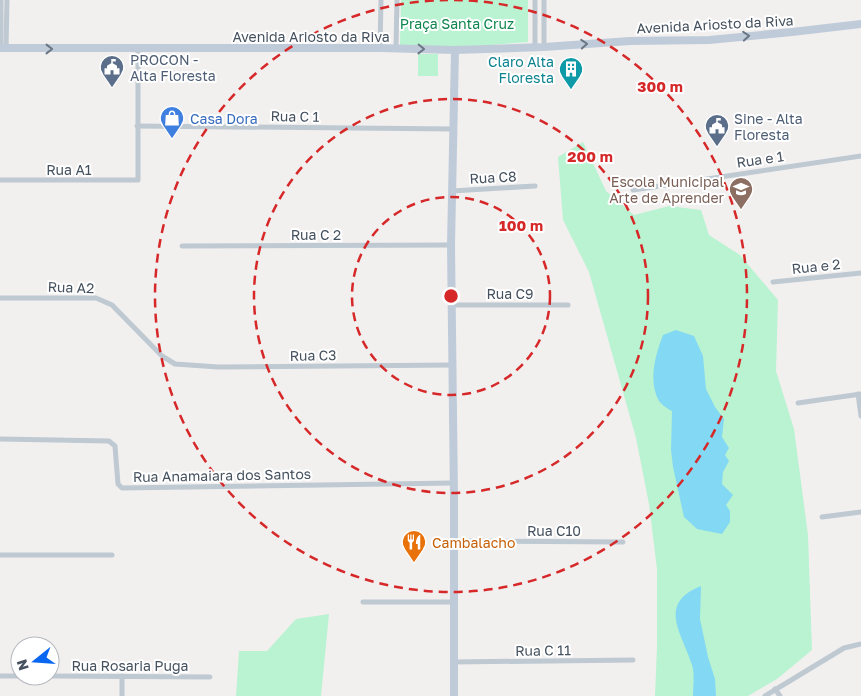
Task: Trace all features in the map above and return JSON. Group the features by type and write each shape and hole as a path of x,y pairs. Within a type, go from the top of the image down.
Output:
{"street":[{"path":"1,0 2,49"},
{"path":"2,49 7,0"},
{"path":"380,48 381,0"},
{"path":"396,48 397,0"},
{"path":"535,0 535,46"},
{"path":"544,0 544,47"},
{"name":"Avenida Ariosto da Riva","path":"2,49 396,48 455,50 709,40 861,24"},
{"path":"137,126 138,49"},
{"path":"454,696 455,541 450,246 455,50"},
{"name":"Rua C 1","path":"137,126 453,129"},
{"name":"Rua A1","path":"0,180 138,180 137,126"},
{"name":"Rua e 1","path":"633,190 861,156"},
{"name":"Rua C8","path":"452,191 535,186"},
{"name":"Rua C 2","path":"182,246 450,246"},
{"name":"Rua e 2","path":"773,282 861,273"},
{"name":"Rua A2","path":"0,298 96,298 112,305 162,356 175,364"},
{"name":"Rua C9","path":"452,304 568,305"},
{"name":"Rua C3","path":"175,364 218,368 451,365"},
{"path":"798,403 859,394 861,416"},
{"name":"Rua Anamaiara dos Santos","path":"0,439 109,441 115,446 118,484 122,488 453,483"},
{"path":"822,517 861,512"},
{"name":"Rua C10","path":"455,541 623,542"},
{"path":"0,555 112,556"},
{"path":"363,602 454,602"},
{"path":"765,696 844,648 861,644"},
{"name":"Rua C 11","path":"454,662 633,660"},
{"name":"Rua Rosaria Puga","path":"60,676 210,677"},
{"path":"122,676 122,696"},
{"path":"776,690 780,696"}],"green space":[{"name":"Praça Santa Cruz","path":"401,0 528,0 528,42 452,48 400,45"},
{"path":"418,54 438,54 438,76 418,76"},
{"path":"583,142 606,191 634,215 669,206 701,210 709,235 740,255 778,300 776,371 794,429 808,535 812,650 777,679 748,696 655,696 657,569 649,504 636,438 589,272 563,220 558,157"},
{"path":"329,614 321,696 236,696 239,651 267,651 296,619"}],"water":[{"path":"676,330 694,336 703,356 706,389 715,407 724,419 722,437 729,448 725,455 729,461 723,472 722,484 733,495 726,505 730,511 730,522 722,534 697,529 684,517 671,450 672,411 659,401 654,385 655,360 663,335"},
{"path":"701,586 700,619 715,679 716,696 693,696 693,669 676,621 676,611 679,602 687,593"}],"place":[{"name":"PROCON - Alta Floresta","path":"112,88"},
{"name":"Claro Alta Floresta","path":"571,90"},
{"name":"Casa Dora","path":"172,139"},
{"name":"Sine - Alta Floresta","path":"717,147"},
{"name":"Escola Municipal Arte de Aprender","path":"741,210"},
{"name":"Cambalacho","path":"414,563"}]}
